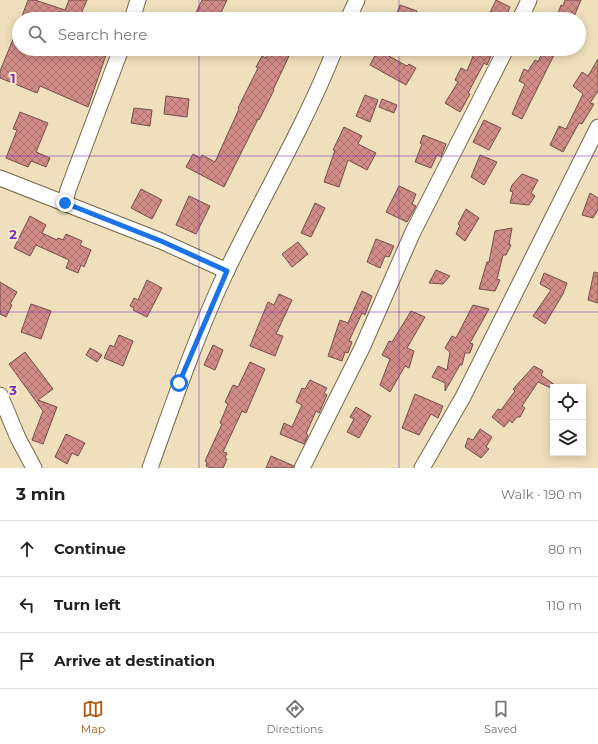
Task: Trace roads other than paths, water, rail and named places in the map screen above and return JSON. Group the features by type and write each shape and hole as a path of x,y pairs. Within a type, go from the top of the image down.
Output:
{"street":[{"path":"134,12 138,0"},
{"path":"351,12 357,0"},
{"path":"523,12 529,0"},
{"path":"65,203 68,190 118,56"},
{"path":"150,468 179,383 227,271 269,185 316,96 332,56"},
{"path":"302,468 362,348 412,234 502,56"},
{"path":"422,468 466,390 598,127"},
{"path":"0,178 161,241 227,271"},
{"path":"0,395 34,468"}]}
